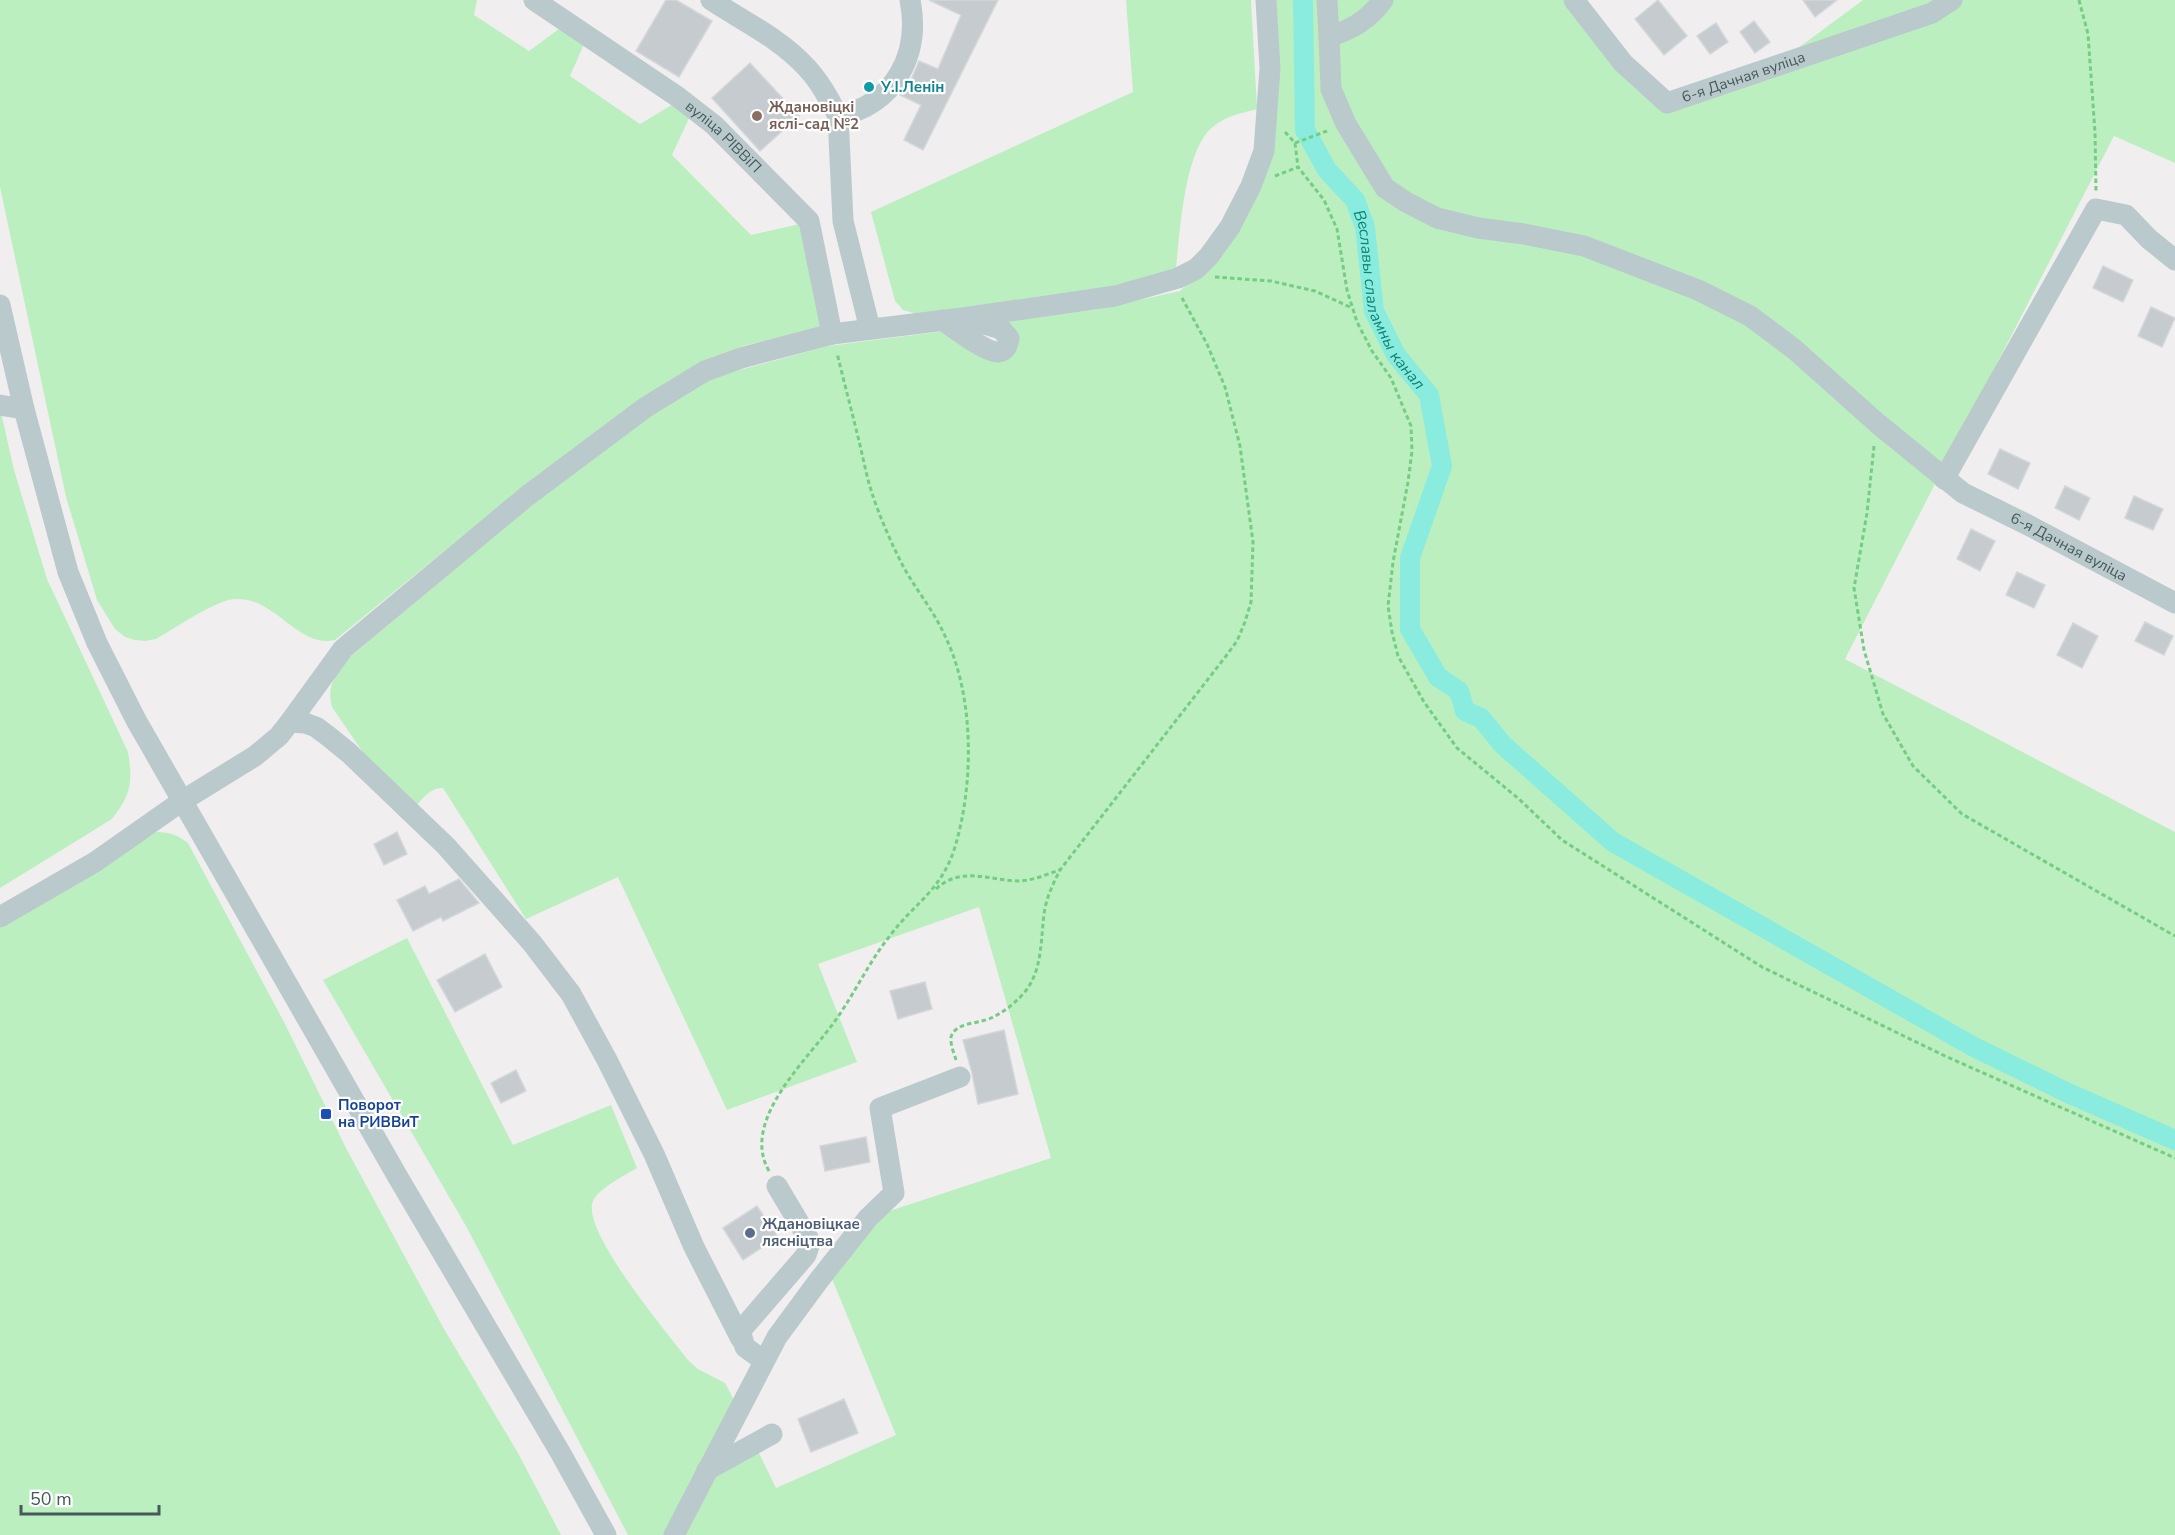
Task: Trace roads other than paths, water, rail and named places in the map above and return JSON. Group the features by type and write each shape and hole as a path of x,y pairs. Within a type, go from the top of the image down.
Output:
{"street":[{"name":"вуліца РІВВіП","path":"534,0 678,97 714,125 809,221 832,334"},
{"path":"711,0 789,51 807,68 838,116 843,221 870,329"},
{"path":"838,116 867,108 886,91 902,70 911,49 910,0"},
{"path":"0,916 95,862 182,801 255,756 279,736 290,723 343,649 527,496 646,407 705,371 741,358 832,334 1115,296 1178,278 1196,268 1209,256 1230,227 1251,186 1264,151 1270,68 1266,0"},
{"name":"6-я Дачная вуліца","path":"1327,0 1331,89 1346,124 1385,188 1437,218 1478,228 1584,246 1698,290 1750,316 1794,349 1877,423 1963,493 2175,603"},
{"path":"1329,37 1351,30 1373,14 1383,0"},
{"name":"6-я Дачная вуліца","path":"1574,0 1623,63 1666,103 1932,13 1952,0"},
{"path":"1944,479 2096,209 2126,215 2149,239 2175,260"},
{"path":"0,305 24,409 68,572 97,642 136,720 182,801 606,1535"},
{"path":"0,405 24,409"},
{"path":"290,723 305,723 316,727 361,765 446,846 532,942 552,968 570,994 607,1060 654,1154 694,1247 745,1347 764,1361"},
{"path":"674,1535 777,1337 868,1218 894,1193 880,1108 960,1077"},
{"path":"741,1339 743,1328 806,1255 809,1246 804,1231 777,1186"},
{"path":"707,1470 772,1434"}],"waterway":[{"name":"Веславы слаламны канал","path":"1303,0 1305,130 1327,170 1355,200 1365,227 1374,311 1396,355 1429,395 1442,466 1410,558 1410,629 1438,677 1459,691 1465,711 1481,718 1503,745 1613,842 1974,1047 2068,1093 2175,1140"}],"place":[{"name":"У.І.Ленін","path":"869,87"},
{"name":"Ждановіцкі яслі-сад №2","path":"757,116"},
{"name":"Поворот на РИВВиТ","path":"326,1114"},
{"name":"Ждановіцкае лясніцтва","path":"750,1233"}]}
